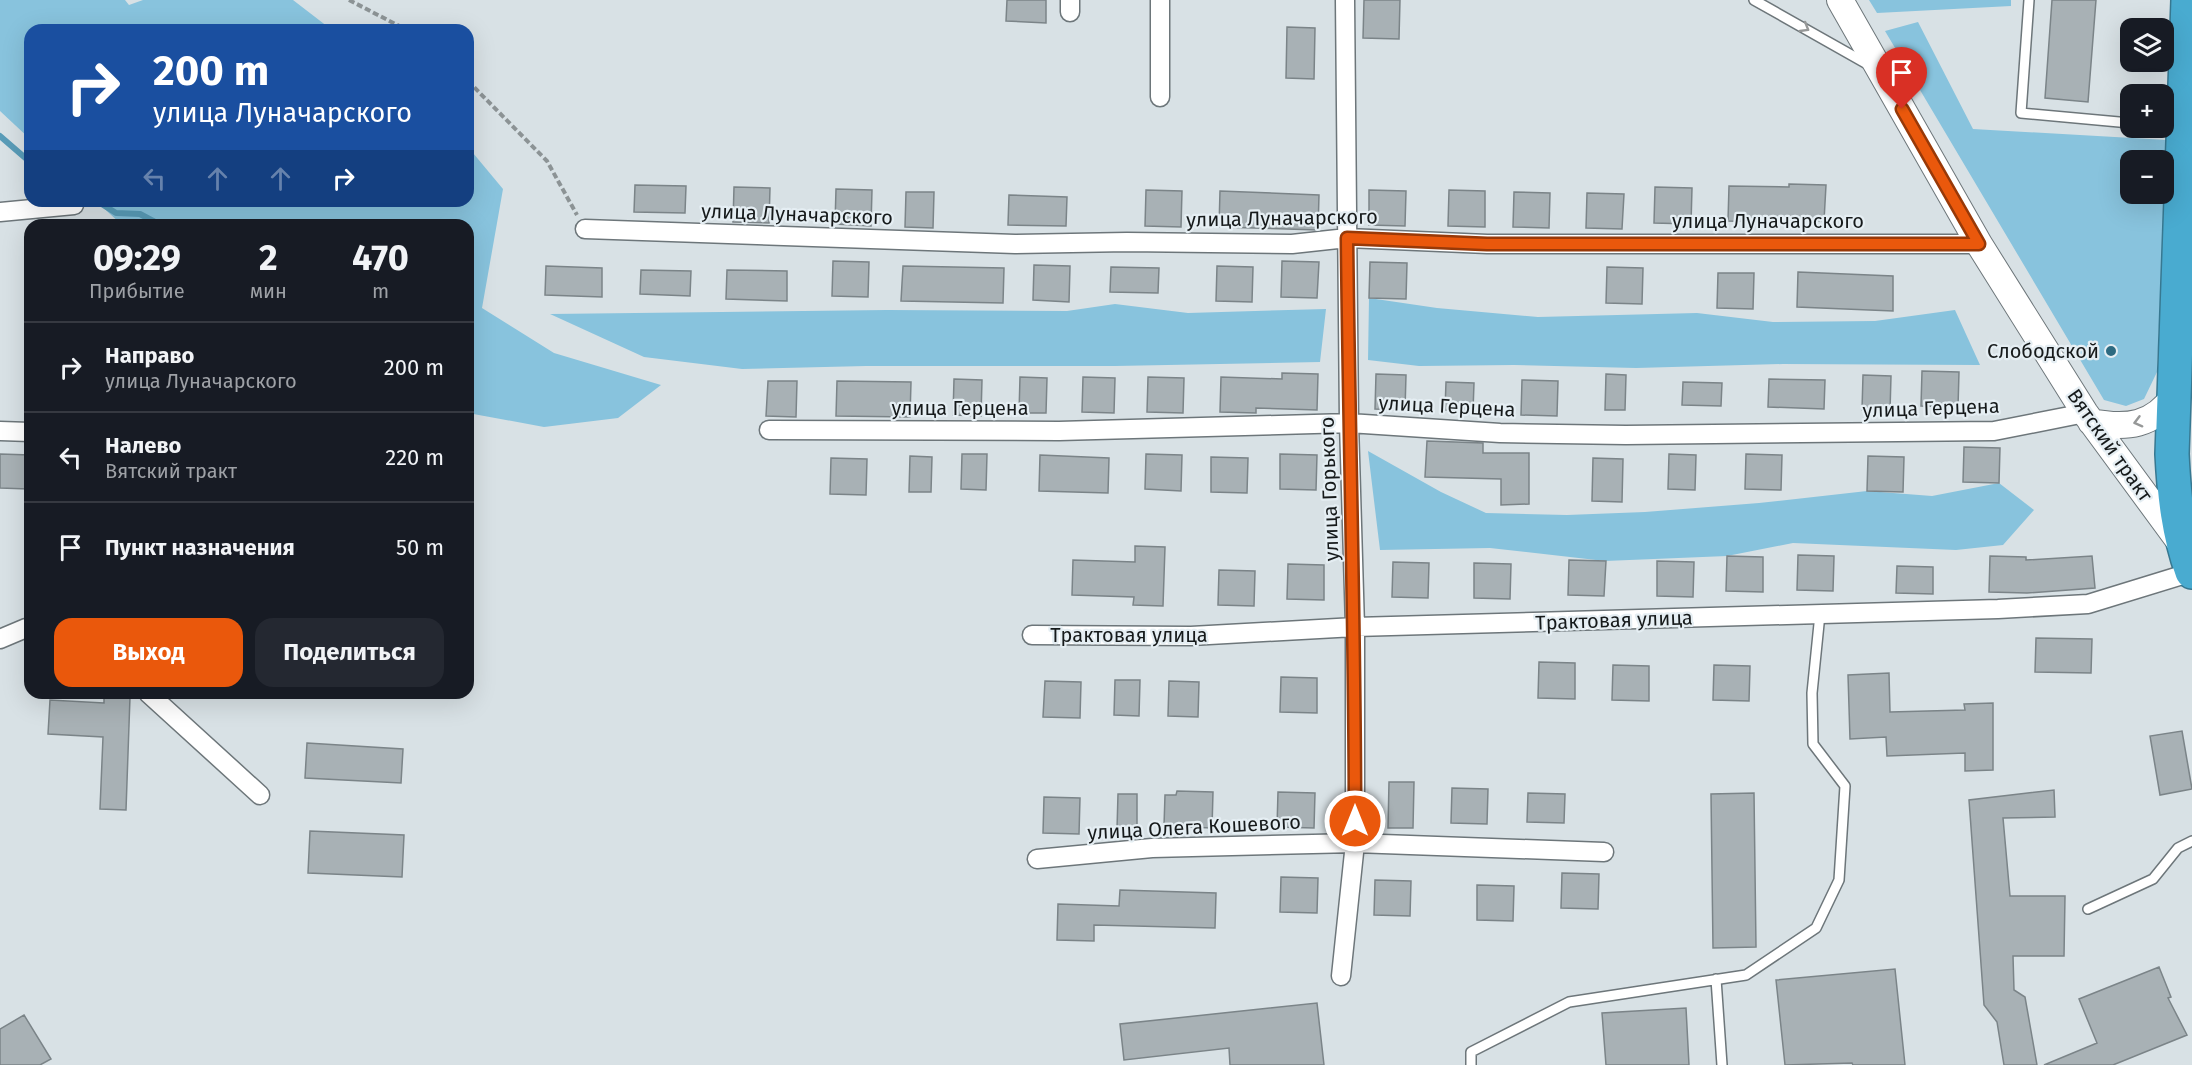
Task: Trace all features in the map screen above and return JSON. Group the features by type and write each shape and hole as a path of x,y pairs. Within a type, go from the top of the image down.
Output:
{"highway":[{"path":"2188,0 2189,51 2178,127 2175,395 2172,454 2175,499 2190,558"}],"main road":[{"name":"Вятский тракт","path":"1840,0 1979,244 2088,417 2190,558"},
{"path":"2088,417 2109,425 2140,422 2165,409 2175,395"}],"street":[{"path":"1160,0 1160,97"},
{"name":"улица Горького","path":"1341,976 1355,843 1355,627 1349,423 1345,0"},
{"path":"0,212 53,207"},
{"name":"улица Луначарского","path":"585,229 1015,244 1127,242 1293,244 1347,238 1487,244 1979,244"},
{"name":"улица Герцена","path":"769,430 1059,431 1349,423 1500,433 1626,435 1994,431 2088,417"},
{"path":"0,431 24,432"},
{"name":"Трактовая улица","path":"1032,635 1191,636 1355,627 1998,609 2088,604 2190,558"},
{"path":"0,639 24,629"},
{"path":"155,699 260,795"},
{"name":"улица Олега Кошевого","path":"1037,860 1152,848 1355,843 1604,852"}],"lane":[{"path":"1754,0 1880,71"},
{"path":"2029,0 2021,112 2120,122"},
{"path":"1471,1065 1471,1052 1569,1002 1746,975 1816,928 1839,880 1845,786 1813,744 1812,693 1820,614"},
{"path":"2088,909 2153,879 2178,849 2192,840"},
{"path":"1716,979 1722,1065"}],"path":[{"path":"349,0 395,24"},
{"path":"474,87 547,161 585,229"}],"shaded area":[{"path":"0,0 125,0 129,5 143,0 293,0 324,24 24,24 24,133 0,111"},
{"path":"1869,0 2011,0 2011,6 1877,13"},
{"path":"1918,22 1973,129 2167,140 2167,150 2120,150 2120,204 2164,204 2157,372 2144,399 2126,406 2104,400 1885,31"},
{"path":"474,154 503,189 482,308 554,353 661,385 618,418 544,427 474,414 474,219 116,219 102,207 474,207"},
{"path":"1369,298 1437,308 1538,317 1697,313 1773,322 1875,321 1955,310 1980,365 1783,364 1636,368 1514,365 1419,366 1368,360"},
{"path":"1115,304 1188,313 1326,309 1320,362 742,369 644,357 550,314 887,310 1067,311"},
{"path":"1368,451 1441,492 1486,513 1567,515 1645,512 1867,491 1932,496 1999,483 2034,510 2003,545 1956,550 1793,543 1727,556 1605,561 1490,548 1380,550"}],"building":[{"path":"1007,0 1046,0 1046,23 1006,21"},
{"path":"1364,0 1400,0 1399,39 1363,38"},
{"path":"2052,0 2096,0 2088,102 2045,98"},
{"path":"1287,27 1315,28 1314,79 1286,78"},
{"path":"1789,184 1826,185 1824,221 1765,219 1765,222 1728,221 1729,186 1789,187"},
{"path":"635,185 686,186 685,213 634,212"},
{"path":"734,187 770,188 769,223 733,222"},
{"path":"1655,187 1692,188 1691,224 1654,223"},
{"path":"836,189 872,190 871,226 835,224"},
{"path":"1146,190 1182,191 1181,227 1145,226"},
{"path":"1369,190 1406,191 1405,226 1369,225"},
{"path":"1449,190 1485,191 1485,227 1448,226"},
{"path":"1220,191 1319,195 1318,230 1219,227"},
{"path":"906,192 934,192 933,228 905,227"},
{"path":"1514,192 1550,193 1549,228 1513,227"},
{"path":"1587,193 1624,194 1622,229 1586,228"},
{"path":"1009,195 1067,197 1066,226 1008,225"},
{"path":"833,261 869,262 868,297 832,296"},
{"path":"1282,261 1319,262 1317,298 1281,297"},
{"path":"1370,262 1407,263 1406,299 1369,298"},
{"path":"1034,265 1070,266 1069,302 1033,300"},
{"path":"546,266 602,268 602,297 545,295"},
{"path":"903,266 1004,268 1003,303 901,301"},
{"path":"1217,266 1253,267 1252,302 1216,301"},
{"path":"1111,267 1159,268 1158,293 1110,292"},
{"path":"1607,267 1643,268 1642,304 1606,303"},
{"path":"641,270 691,271 690,296 640,294"},
{"path":"727,270 787,271 787,301 726,299"},
{"path":"1798,272 1893,276 1893,311 1797,307"},
{"path":"1718,273 1754,273 1753,309 1717,308"},
{"path":"1922,371 1959,372 1958,407 1921,406"},
{"path":"1282,373 1318,374 1317,410 1256,408 1256,413 1220,412 1221,377 1282,379"},
{"path":"1376,374 1406,375 1405,410 1375,409"},
{"path":"1606,374 1626,375 1625,410 1605,410"},
{"path":"1863,375 1891,376 1890,411 1862,410"},
{"path":"1020,377 1047,378 1046,413 1019,413"},
{"path":"1083,377 1115,378 1114,413 1082,412"},
{"path":"1148,377 1184,378 1183,413 1147,412"},
{"path":"954,379 982,380 981,416 953,415"},
{"path":"1769,379 1825,380 1824,409 1768,407"},
{"path":"1522,380 1558,381 1557,416 1521,415"},
{"path":"768,381 797,381 796,417 766,416"},
{"path":"837,381 911,382 910,417 836,416"},
{"path":"1446,382 1474,383 1473,411 1445,410"},
{"path":"1683,382 1722,383 1721,406 1682,405"},
{"path":"1427,441 1483,443 1483,453 1529,453 1529,504 1501,505 1501,479 1425,477"},
{"path":"1964,447 2000,448 1999,483 1963,482"},
{"path":"0,454 24,455 24,489 0,488"},
{"path":"962,454 987,454 986,490 961,489"},
{"path":"1146,454 1182,455 1181,491 1145,489"},
{"path":"1280,454 1317,455 1316,490 1280,489"},
{"path":"1669,454 1696,455 1695,490 1668,489"},
{"path":"1746,454 1782,455 1781,490 1745,489"},
{"path":"1040,455 1109,458 1108,493 1039,491"},
{"path":"910,456 932,457 931,492 909,492"},
{"path":"1868,456 1904,457 1903,492 1867,491"},
{"path":"1211,457 1248,458 1247,493 1211,492"},
{"path":"831,458 867,459 866,495 830,494"},
{"path":"1593,458 1623,459 1622,502 1592,501"},
{"path":"1135,546 1165,547 1163,606 1133,605 1134,597 1072,595 1073,560 1135,562"},
{"path":"1798,555 1834,556 1833,591 1797,590"},
{"path":"1727,556 1763,557 1763,592 1726,591"},
{"path":"1990,556 2026,557 2026,560 2092,556 2095,588 2027,593 1989,592"},
{"path":"1569,560 1606,561 1604,596 1568,595"},
{"path":"1657,561 1694,562 1693,597 1657,596"},
{"path":"1393,562 1429,563 1428,598 1392,597"},
{"path":"1474,563 1511,564 1510,599 1474,598"},
{"path":"1288,564 1324,565 1324,600 1287,599"},
{"path":"1897,566 1933,567 1933,594 1896,593"},
{"path":"1219,570 1255,571 1254,606 1218,605"},
{"path":"2036,638 2092,639 2091,673 2035,672"},
{"path":"1539,662 1575,663 1575,699 1538,698"},
{"path":"1613,665 1649,666 1649,701 1612,700"},
{"path":"1714,665 1750,666 1749,701 1713,700"},
{"path":"1889,673 1890,712 1965,710 1964,704 1993,703 1993,770 1965,771 1965,753 1887,756 1886,737 1850,739 1848,675"},
{"path":"1281,677 1317,678 1317,713 1280,712"},
{"path":"1115,680 1140,680 1139,716 1114,715"},
{"path":"1045,681 1081,682 1080,718 1043,717"},
{"path":"1169,681 1199,682 1198,717 1168,716"},
{"path":"104,699 130,699 126,810 100,809 103,737 48,734 50,700 104,703"},
{"path":"2182,731 2192,789 2160,795 2150,736"},
{"path":"307,743 403,749 401,783 305,778"},
{"path":"1389,782 1414,782 1413,828 1388,828"},
{"path":"1452,788 1488,789 1487,824 1451,823"},
{"path":"2054,790 2055,817 2003,818 2010,896 2065,896 2064,956 2013,956 2014,990 2025,997 2037,1065 2004,1065 1997,1022 1984,1005 1969,800"},
{"path":"1177,791 1213,792 1212,828 1164,826 1165,795 1176,795"},
{"path":"1278,792 1315,793 1314,828 1277,827"},
{"path":"1528,793 1565,794 1564,823 1527,822"},
{"path":"1754,793 1756,947 1713,948 1711,794"},
{"path":"1118,794 1137,794 1137,830 1117,829"},
{"path":"1044,797 1080,798 1079,834 1043,833"},
{"path":"310,831 404,835 402,877 308,873"},
{"path":"1562,873 1599,874 1598,909 1561,908"},
{"path":"1281,877 1318,878 1317,913 1280,912"},
{"path":"1375,880 1411,881 1410,916 1374,915"},
{"path":"1477,885 1514,886 1513,921 1477,920"},
{"path":"1120,890 1216,893 1215,928 1094,925 1094,941 1057,940 1058,904 1119,906"},
{"path":"2159,967 2171,997 2168,998 2187,1035 2113,1065 2044,1065 2097,1043 2079,999"},
{"path":"1895,969 1905,1065 1853,1065 1852,1063 1785,1065 1776,980"},
{"path":"1317,1003 1324,1065 1230,1065 1229,1048 1124,1060 1120,1024"},
{"path":"1686,1008 1689,1065 1606,1065 1602,1013"},
{"path":"24,1015 51,1059 40,1065 0,1065 0,1029"}],"waterway":[{"path":"0,136 24,157"},
{"path":"106,207 116,213 140,214 149,219"}],"place":[{"name":"Слободской","path":"2111,351"}],"route":[{"path":"1355,821 1355,627 1349,423 1347,238 1487,244 1979,244 1902,109"}]}
